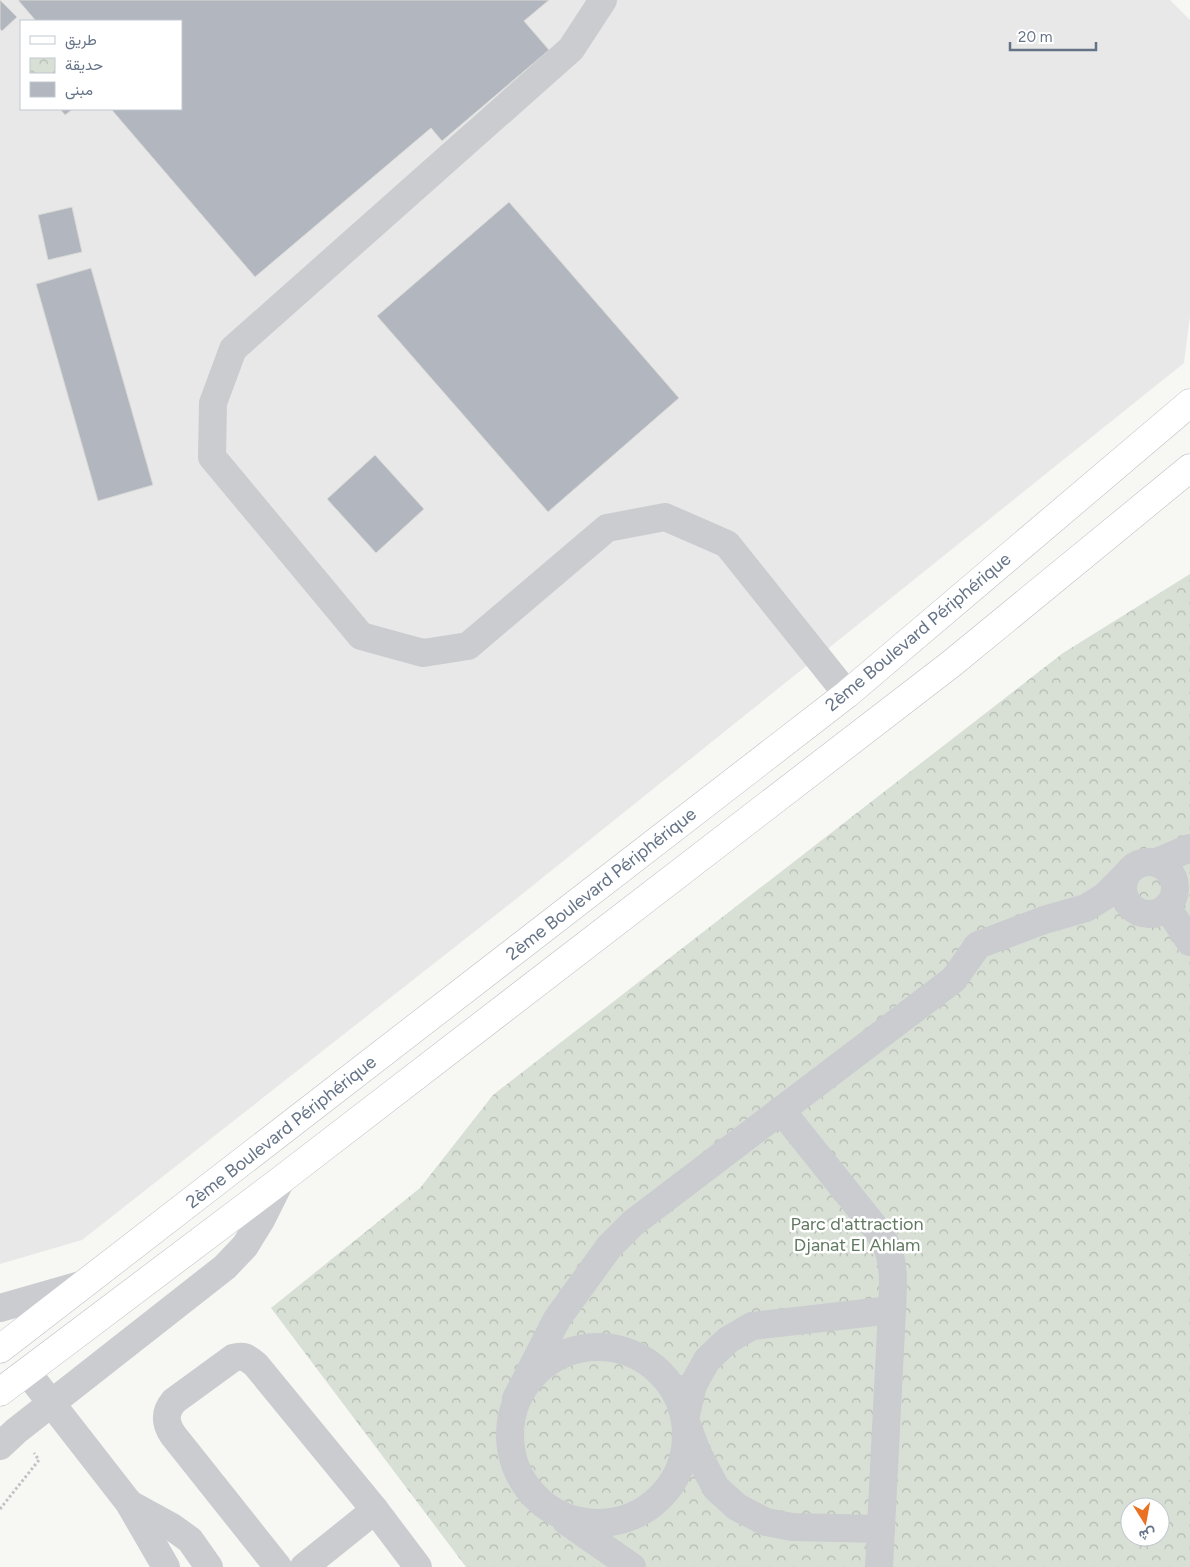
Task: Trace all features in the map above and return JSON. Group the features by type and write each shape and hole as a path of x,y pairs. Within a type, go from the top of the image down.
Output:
{"main road":[{"name":"2ème Boulevard Périphérique","path":"0,1350 846,694 1190,403"},
{"name":"2ème Boulevard Périphérique","path":"0,1392 281,1180 951,664 1190,468"}],"street":[{"path":"603,0 571,49 233,349 213,403 212,457 361,636 423,653 468,646 607,528 665,517 727,544 846,694"},
{"path":"1126,875 1123,883 1123,894 1126,902 1133,909 1141,913 1150,915 1160,912 1190,848"},
{"path":"632,1567 552,1511 526,1488 512,1460 508,1429 516,1399 557,1319 609,1247 633,1223 954,979 978,945 1044,920 1086,908 1105,896 1132,868 1148,861 1172,883 1190,942"},
{"path":"781,1110 877,1230 887,1247 893,1274 879,1567"},
{"path":"0,1446 16,1431 225,1267 245,1246 262,1220 281,1180"},
{"path":"0,1308 85,1283"},
{"path":"552,1511 580,1522 612,1522 641,1512 665,1493 675,1478 686,1450 686,1419 693,1385 707,1360 728,1340 752,1326 892,1310"},
{"path":"516,1399 533,1374 558,1355 588,1346 618,1348 647,1360 675,1390 697,1452 716,1488 737,1507 766,1522 792,1527 881,1529"},
{"path":"278,1567 167,1426 166,1416 169,1407 174,1401 232,1358 241,1356 248,1357 256,1364 375,1510 418,1567"},
{"path":"27,1372 129,1503 166,1567"},
{"path":"129,1503 172,1527 190,1540 209,1567"},
{"path":"304,1567 375,1510"}],"path":[{"path":"0,1509 40,1460"}],"shaded area":[{"path":"0,0 1170,0 1190,20 1190,316 1184,363 516,899 82,1240 0,1264"}],"green space":[{"name":"Parc d'attraction Djanat El Ahlam","path":"1190,574 1190,1567 466,1567 271,1308 420,1188 493,1095 1063,653"}],"building":[{"path":"0,0 17,17 2,31 0,29"},
{"path":"18,0 549,0 524,21 549,50 442,141 431,128 255,277 112,110 182,110 182,20 35,20"},
{"path":"61,110 72,110 65,115"},
{"path":"509,202 679,398 548,512 377,316"},
{"path":"72,207 82,252 48,260 38,215"},
{"path":"91,268 153,485 98,501 36,284"},
{"path":"375,455 424,509 376,553 327,499"}]}
